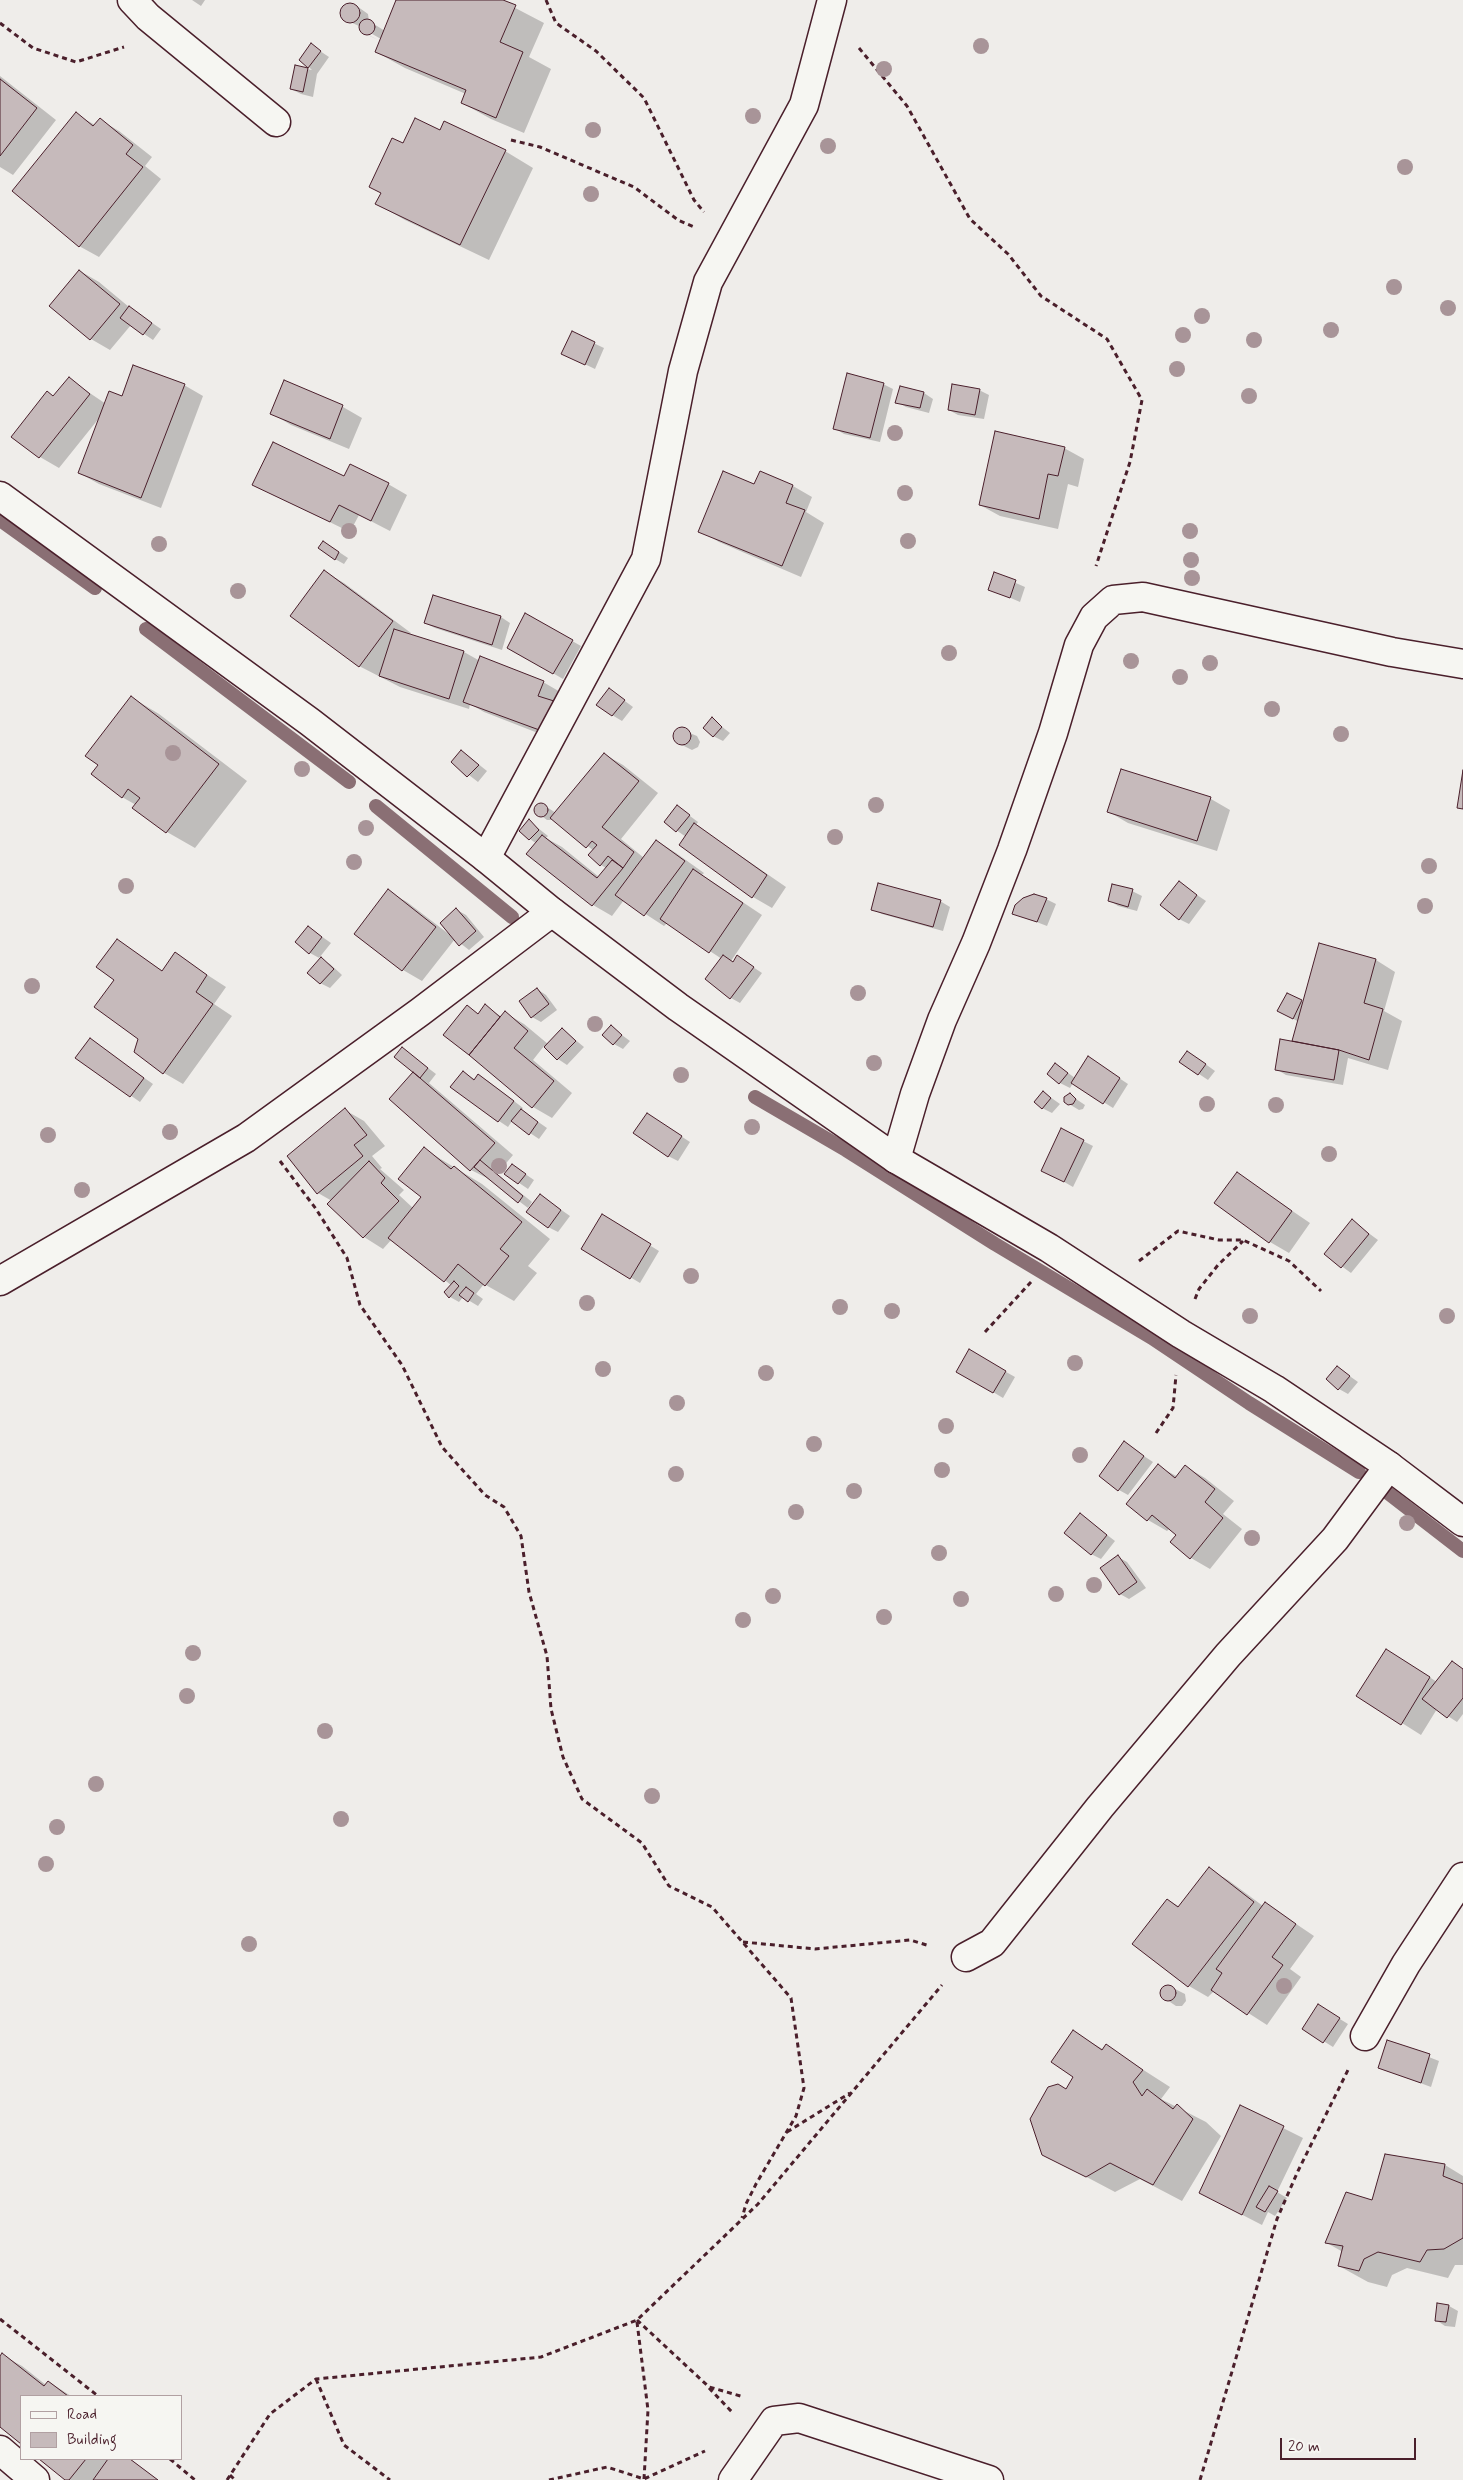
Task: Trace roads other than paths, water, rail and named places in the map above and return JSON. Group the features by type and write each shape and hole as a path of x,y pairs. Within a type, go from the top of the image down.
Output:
{"street":[{"path":"486,858 646,559 683,371 708,282 731,243 804,106 832,0"},
{"path":"140,8 276,122"},
{"path":"0,496 310,722 486,858 552,912 678,1007 896,1159 1049,1248 1181,1334 1274,1389 1389,1466 1463,1522"},
{"path":"896,1159 915,1094 942,1020 976,943 1012,850 1053,733 1079,645 1094,617 1113,600 1144,597 1392,652 1463,664"},
{"path":"0,1281 257,1130 420,1012 552,912"},
{"path":"966,1957 992,1943 1100,1807 1164,1731 1228,1656 1335,1539 1389,1466"},
{"path":"1365,2036 1406,1964 1463,1877"},
{"path":"733,2480 774,2421 799,2418 989,2480"},
{"path":"0,2450 35,2480"}],"waterway":[{"path":"0,520 95,588"},
{"path":"146,629 349,782"},
{"path":"376,806 512,917"},
{"path":"755,1097 846,1150 995,1244 1152,1338 1249,1403 1359,1472"},
{"path":"1388,1493 1463,1551"}]}
